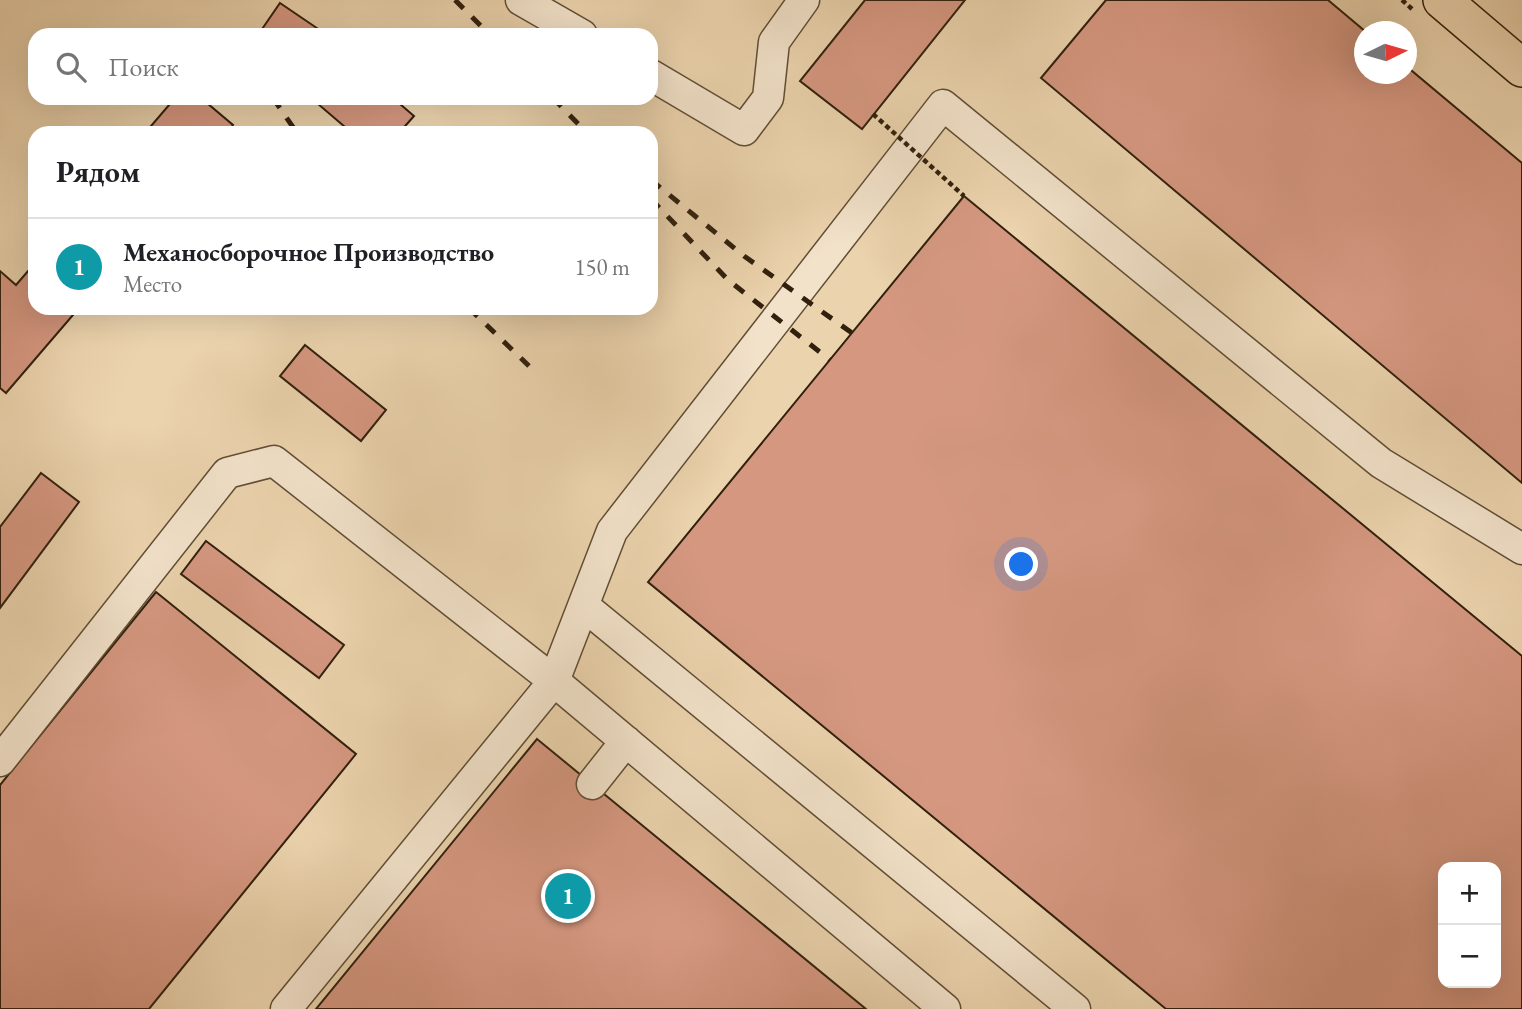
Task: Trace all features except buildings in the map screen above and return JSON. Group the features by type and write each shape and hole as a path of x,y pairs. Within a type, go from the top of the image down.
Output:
{"main road":[{"path":"1442,0 1522,68"}],"lane":[{"path":"521,0 570,28"},
{"path":"658,79 744,130 768,98 774,41 804,0"},
{"path":"286,1009 554,681 612,531 943,105 1381,463 1522,549"},
{"path":"0,761 227,473 274,461 554,681 945,1009"},
{"path":"584,606 1075,1009"},
{"path":"592,784 626,741"}],"path":[{"path":"873,114 964,196"}],"railway":[{"path":"455,0 483,28"},
{"path":"278,105 292,126"},
{"path":"560,105 580,126"},
{"path":"658,186 744,256 852,333"},
{"path":"658,206 728,280 830,360"},
{"path":"476,315 529,366"}],"place":[{"name":"Механосборочное Производство","path":"568,896"}]}
